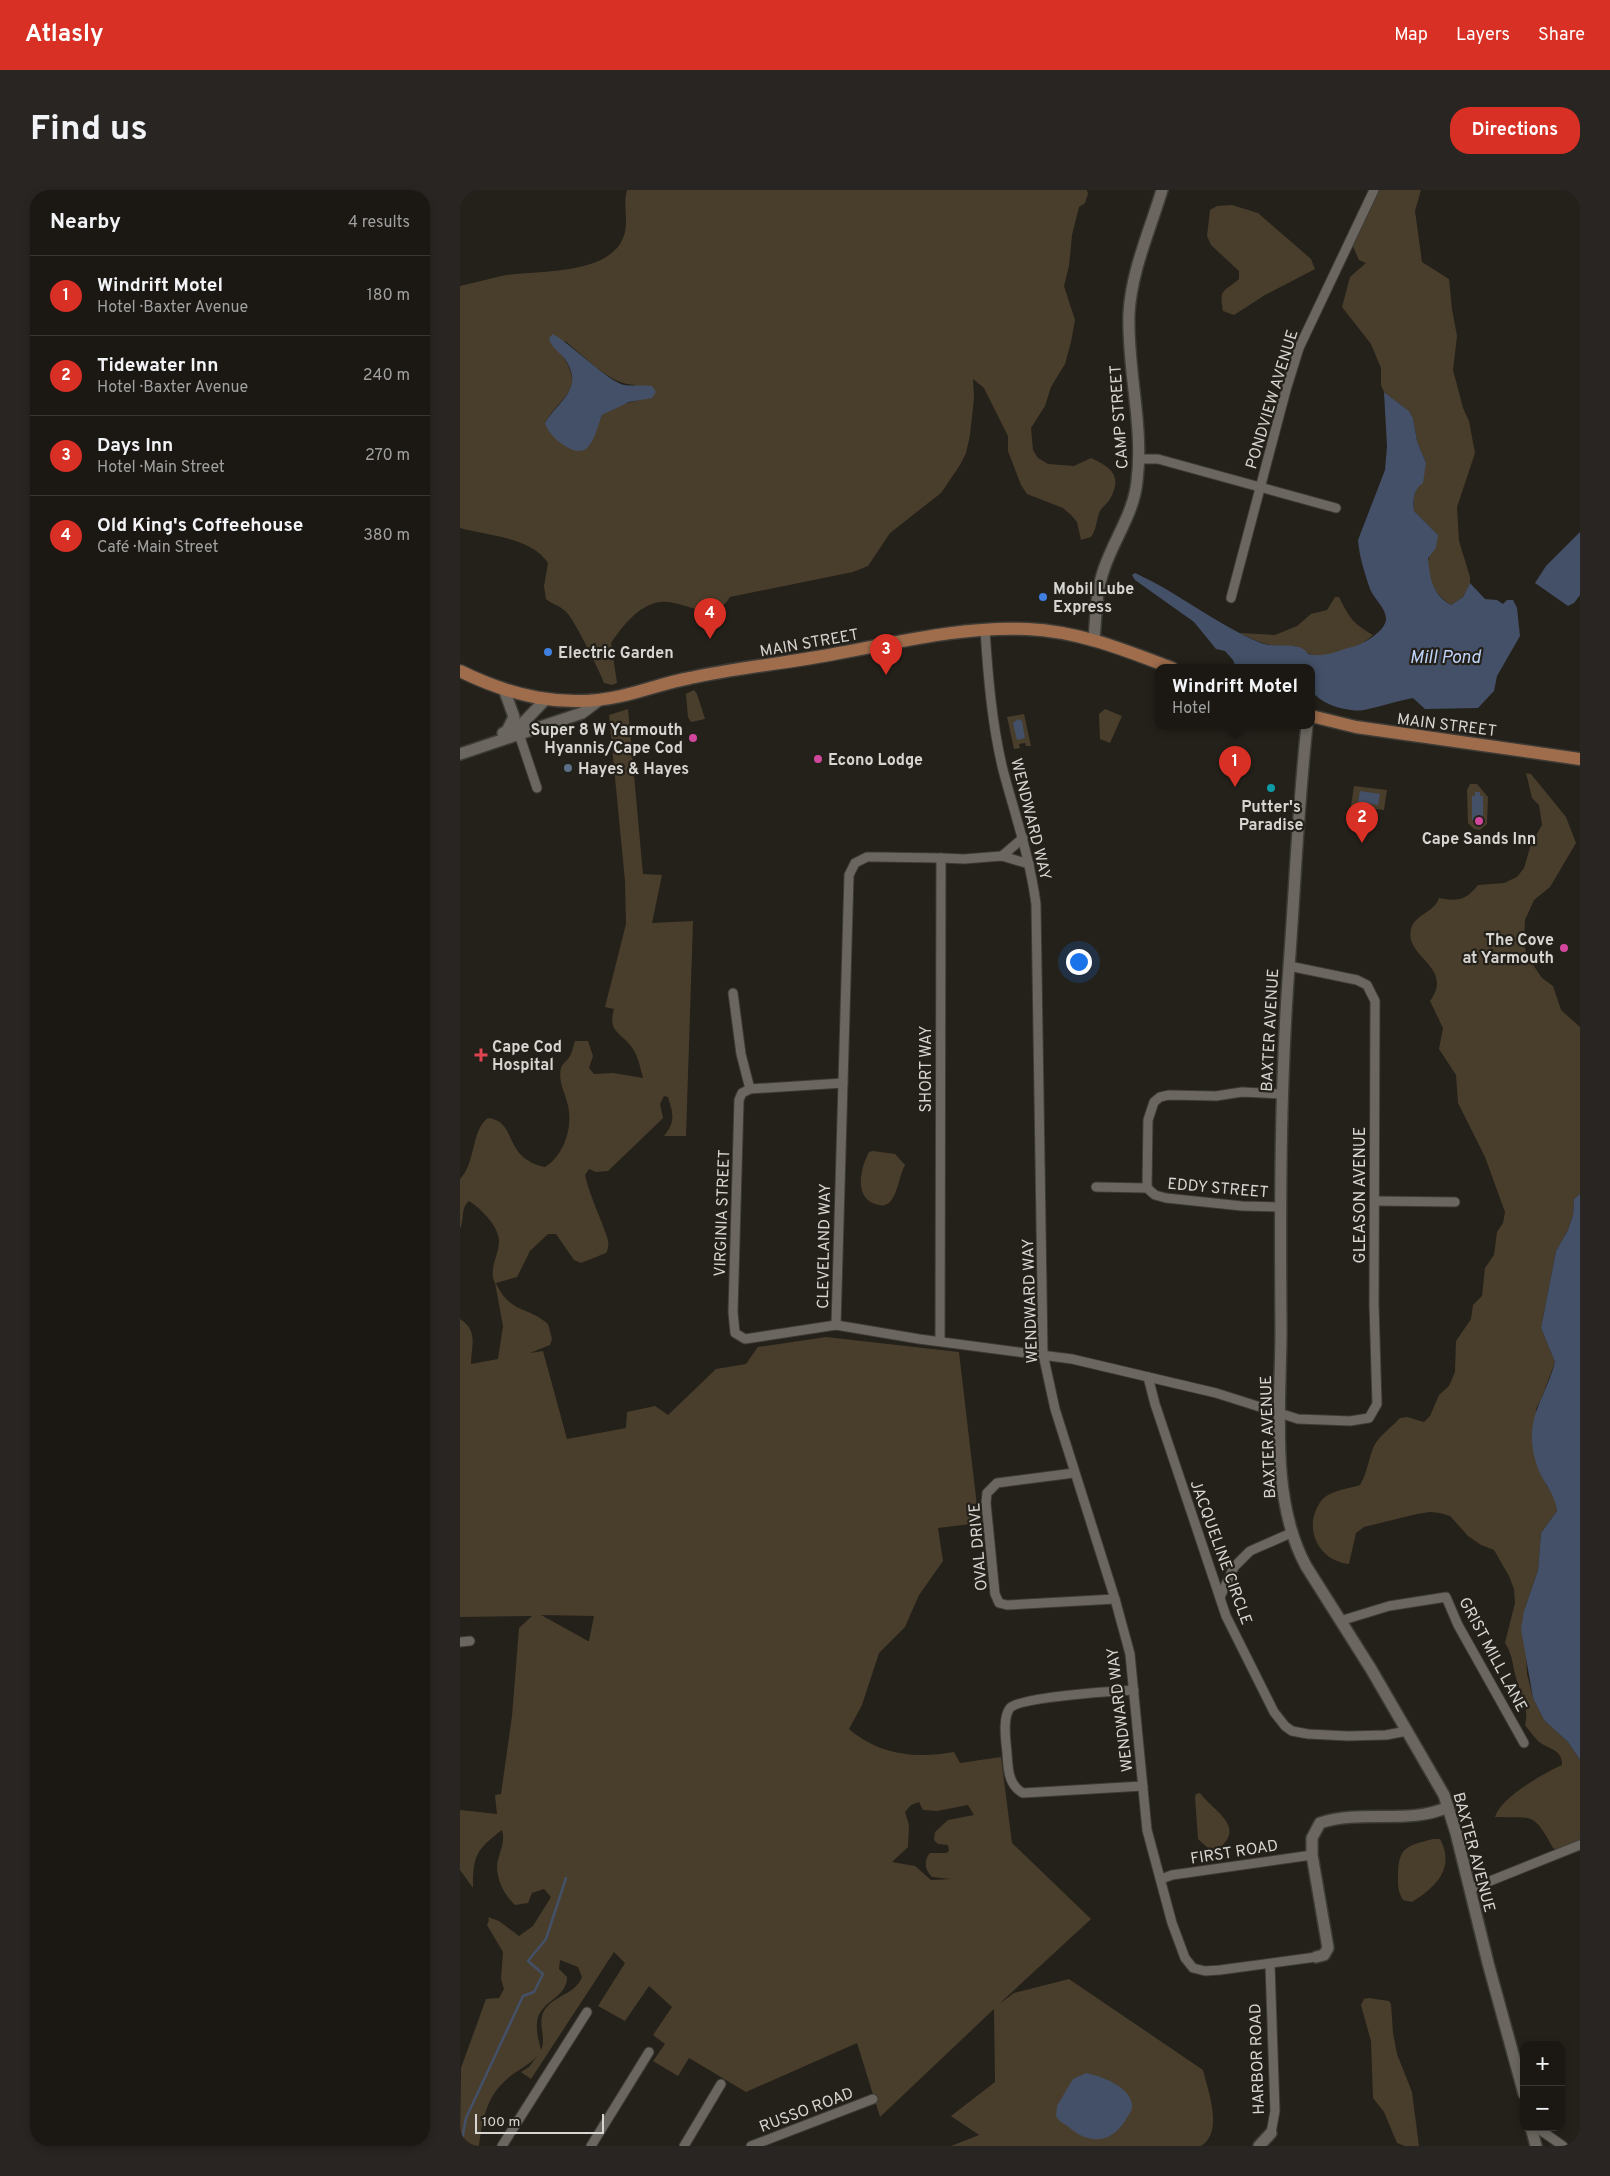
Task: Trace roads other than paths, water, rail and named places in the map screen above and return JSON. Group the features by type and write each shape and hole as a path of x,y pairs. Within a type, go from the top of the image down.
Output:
{"main road":[{"name":"MAIN STREET","path":"545,700 598,700 690,678 985,630 1027,629 1054,631 1094,640 1161,664"},
{"path":"460,671 505,692 545,700"},
{"name":"MAIN STREET","path":"1315,717 1375,730 1580,759"}],"street":[{"name":"CAMP STREET","path":"1094,640 1100,583 1108,558 1129,513 1136,488 1138,459 1129,333 1130,300 1143,249 1162,190"},
{"name":"PONDVIEW AVENUE","path":"1231,598 1286,390 1305,334 1374,190"},
{"path":"1138,459 1158,459 1336,508"},
{"name":"WENDWARD WAY","path":"985,630 995,730 1003,770 1030,864 1036,904 1043,1354 1074,1473 1115,1598 1130,1654 1142,1786 1150,1847 1161,1879 1172,1923 1185,1958 1193,1968 1205,1971 1270,1965"},
{"path":"505,692 514,717 507,731"},
{"name":"MAIN STREET","path":"487,744 521,724 545,700"},
{"name":"MAIN STREET","path":"460,754 582,713 598,700"},
{"name":"BAXTER AVENUE","path":"1307,729 1298,808 1282,1094 1280,1413 1283,1485 1291,1533 1306,1566 1371,1669 1435,1778 1448,1807 1522,2086"},
{"path":"519,734 537,788"},
{"path":"1002,856 1023,838"},
{"path":"941,858 964,859 1002,856 1030,864"},
{"name":"CLEVELAND WAY","path":"941,858 867,857 852,867 848,890 836,1325 1043,1354 1216,1393 1298,1420 1362,1420 1369,1418 1377,1404"},
{"name":"SHORT WAY","path":"940,1341 941,858"},
{"name":"GLEASON AVENUE","path":"1289,966 1344,975 1357,980 1368,988 1374,1001 1376,1029 1374,1304 1377,1404"},
{"path":"733,993 741,1054 750,1089 844,1083"},
{"name":"VIRGINIA STREET","path":"750,1089 742,1093 739,1100 733,1312 735,1333 739,1337 754,1338 836,1325"},
{"path":"1147,1188 1148,1120 1154,1102 1160,1097 1169,1095 1216,1096 1242,1092 1282,1094"},
{"name":"EDDY STREET","path":"1096,1186 1147,1188 1156,1196 1166,1198 1242,1206 1281,1207"},
{"path":"1375,1202 1455,1202"},
{"name":"JACQUELINE CIRCLE","path":"1148,1377 1155,1404 1226,1616 1274,1712 1284,1726 1292,1731 1308,1734 1338,1736 1386,1735 1406,1731"},
{"name":"OVAL DRIVE","path":"1074,1473 997,1483 987,1493 986,1503 995,1594 999,1603 1007,1605 1115,1598"},
{"path":"1220,1597 1234,1567 1250,1551 1291,1533"},
{"name":"GRIST MILL LANE","path":"1340,1621 1389,1606 1446,1597 1458,1626 1524,1743"},
{"path":"460,1642 470,1642"},
{"path":"1134,1690 1042,1698 1023,1701 1012,1706 1007,1716 1008,1768 1012,1782 1017,1790 1023,1793 1142,1786"},
{"path":"1270,1965 1316,1957 1327,1952 1328,1948 1312,1856 1312,1838 1320,1822 1342,1818 1433,1814 1448,1807"},
{"path":"1470,1889 1580,1845"},
{"name":"FIRST ROAD","path":"1161,1879 1172,1875 1262,1861 1312,1856"},
{"name":"HARBOR ROAD","path":"1259,2146 1271,2133 1274,2111 1270,1965"},
{"path":"502,2146 587,2012"},
{"path":"591,2146 648,2052"},
{"path":"684,2146 721,2084"},
{"name":"RUSSO ROAD","path":"751,2146 872,2100"},
{"path":"1532,2131 1536,2146"},
{"path":"1542,2131 1563,2146"}],"water":[{"path":"553,334 617,382 624,385 652,386 656,392 652,398 629,402 602,415 592,441 582,451 576,451 556,440 545,423 568,394 572,378 565,359 550,341 549,338"},
{"name":"Mill Pond","path":"1384,392 1409,411 1413,418 1417,441 1426,463 1423,483 1417,489 1414,496 1414,511 1438,535 1436,548 1428,558 1431,579 1436,591 1451,605 1463,597 1470,583 1485,599 1497,600 1503,604 1507,600 1513,600 1517,608 1520,636 1497,676 1494,691 1478,708 1425,709 1413,698 1358,711 1333,706 1315,694 1315,664 1234,664 1225,651 1216,649 1194,622 1135,580 1132,575 1135,573 1151,581 1245,636 1267,645 1299,647 1308,654 1314,655 1330,654 1356,646 1378,633 1385,624 1386,619 1382,607 1370,589 1361,559 1358,540 1385,470 1387,446"},
{"path":"1580,532 1580,595 1574,603 1568,606 1535,583 1546,566"},
{"path":"1018,719 1022,721 1025,738 1017,740 1013,723"},
{"path":"1360,791 1380,794 1378,805 1358,802"},
{"path":"1475,792 1480,792 1480,796 1483,796 1483,820 1472,820 1472,796 1475,796"},
{"path":"1580,1194 1580,1760 1568,1742 1544,1720 1533,1698 1521,1629 1524,1611 1538,1570 1541,1533 1557,1511 1554,1499 1537,1466 1533,1450 1533,1423 1555,1362 1541,1328 1556,1251 1568,1230 1573,1215 1574,1199"},
{"path":"1086,2073 1106,2079 1120,2087 1126,2092 1132,2104 1131,2111 1119,2128 1113,2134 1100,2139 1085,2137 1062,2123 1056,2116 1057,2106 1073,2079"}],"waterway":[{"path":"461,2146 466,2118 523,1996 534,1992 543,1974 528,1961 546,1939 566,1878"}],"place":[{"name":"Mobil Lube Express","path":"1043,597"},
{"name":"Old King's Coffeehouse","path":"710,639"},
{"name":"Electric Garden","path":"548,652"},
{"name":"Days Inn","path":"886,675"},
{"name":"Super 8 W Yarmouth Hyannis/Cape Cod","path":"693,738"},
{"name":"Econo Lodge","path":"818,759"},
{"name":"Hayes & Hayes","path":"568,768"},
{"name":"Windrift Motel","path":"1235,787"},
{"name":"Putter's Paradise","path":"1271,788"},
{"name":"Cape Sands Inn","path":"1479,821"},
{"name":"Tidewater Inn","path":"1362,843"},
{"name":"The Cove at Yarmouth","path":"1564,948"},
{"name":"Cape Cod Hospital","path":"481,1055"}]}
